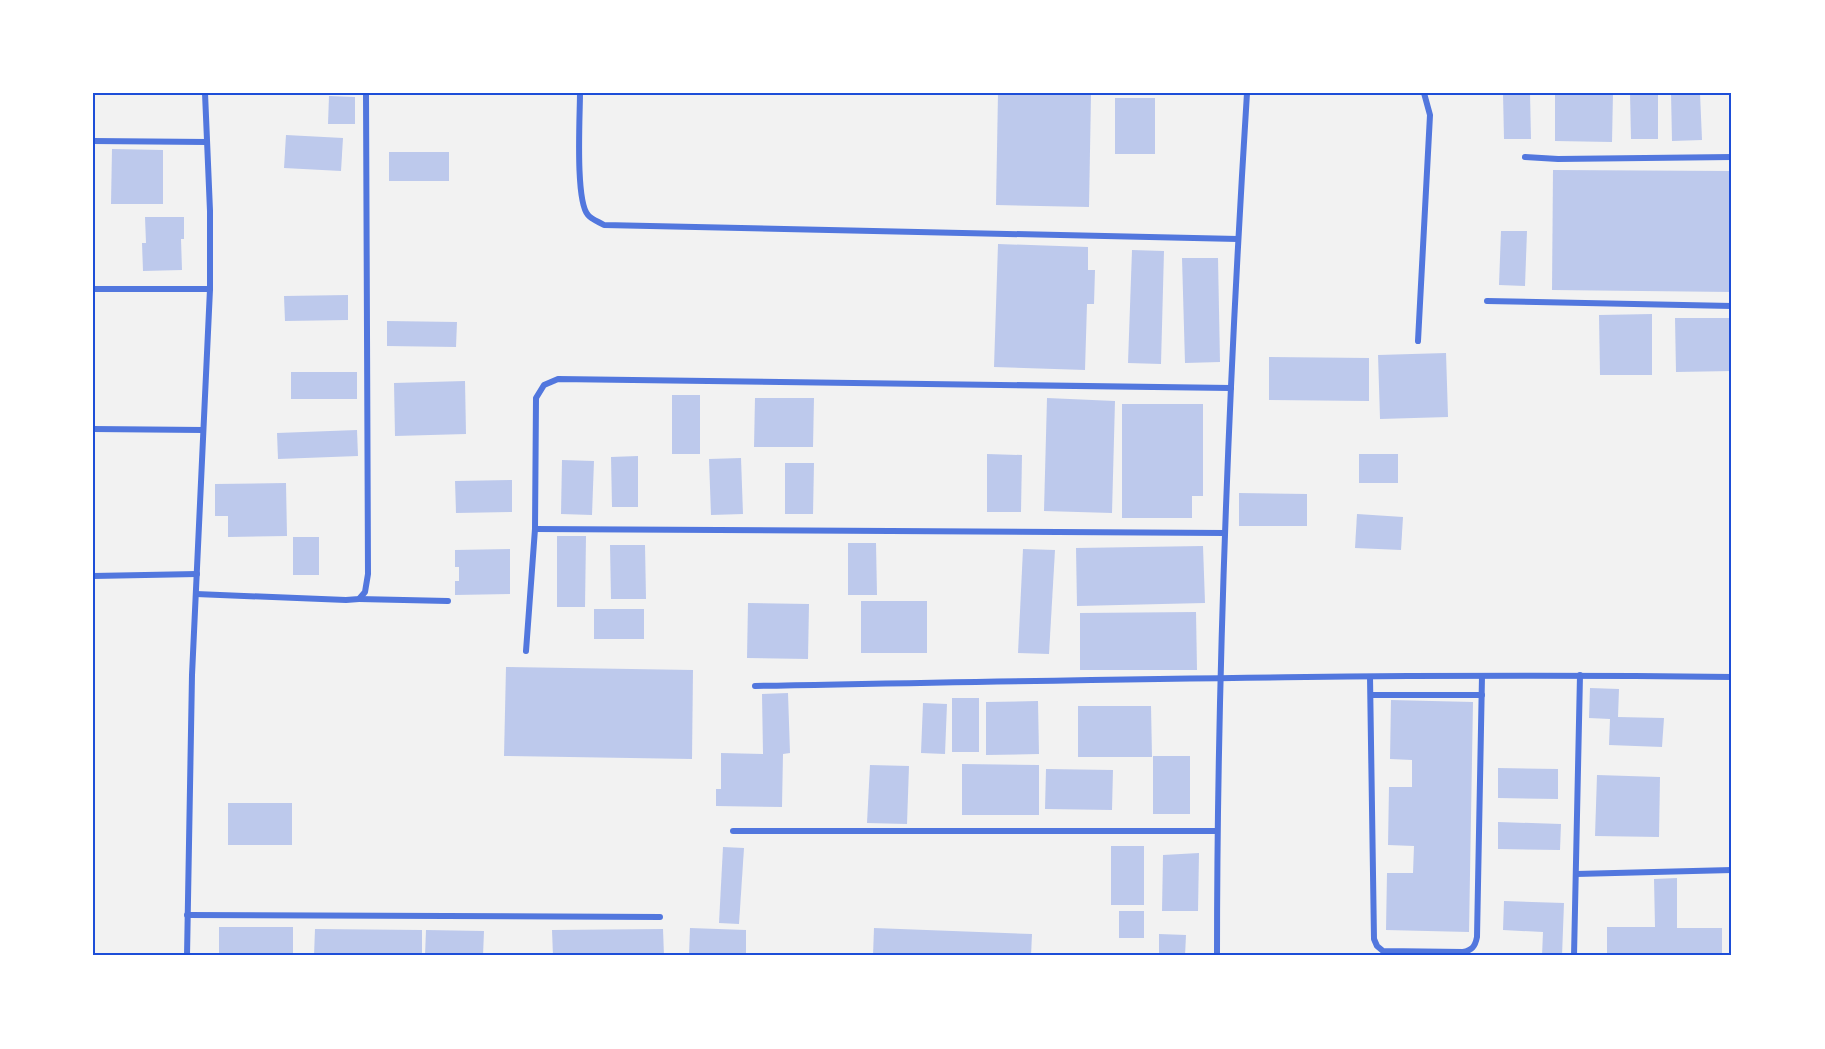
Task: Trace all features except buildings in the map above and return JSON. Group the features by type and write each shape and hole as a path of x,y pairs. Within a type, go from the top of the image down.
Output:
{"street":[{"path":"187,956 192,675 210,290 210,211 205,93"},
{"path":"359,599 365,591 368,574 366,93"},
{"path":"580,93 582,203 587,214 604,225 1238,239"},
{"path":"1217,956 1217,831 1225,533 1247,93"},
{"path":"1418,341 1430,116 1424,93"},
{"path":"93,141 207,142"},
{"path":"1525,157 1558,159 1732,158"},
{"path":"93,289 210,290"},
{"path":"1487,302 1732,306"},
{"path":"526,651 535,529 536,398 544,385 558,379 1231,388"},
{"path":"93,429 203,429"},
{"path":"535,529 1225,533"},
{"path":"93,576 197,574"},
{"path":"196,594 448,602"},
{"path":"755,686 1222,678 1580,675 1732,677"},
{"path":"1574,956 1580,675"},
{"path":"1370,677 1374,939 1383,951 1463,952 1471,950 1477,938 1482,676"},
{"path":"1371,695 1482,695"},
{"path":"733,831 1217,831"},
{"path":"1575,874 1732,870"},
{"path":"187,915 660,917"}]}
